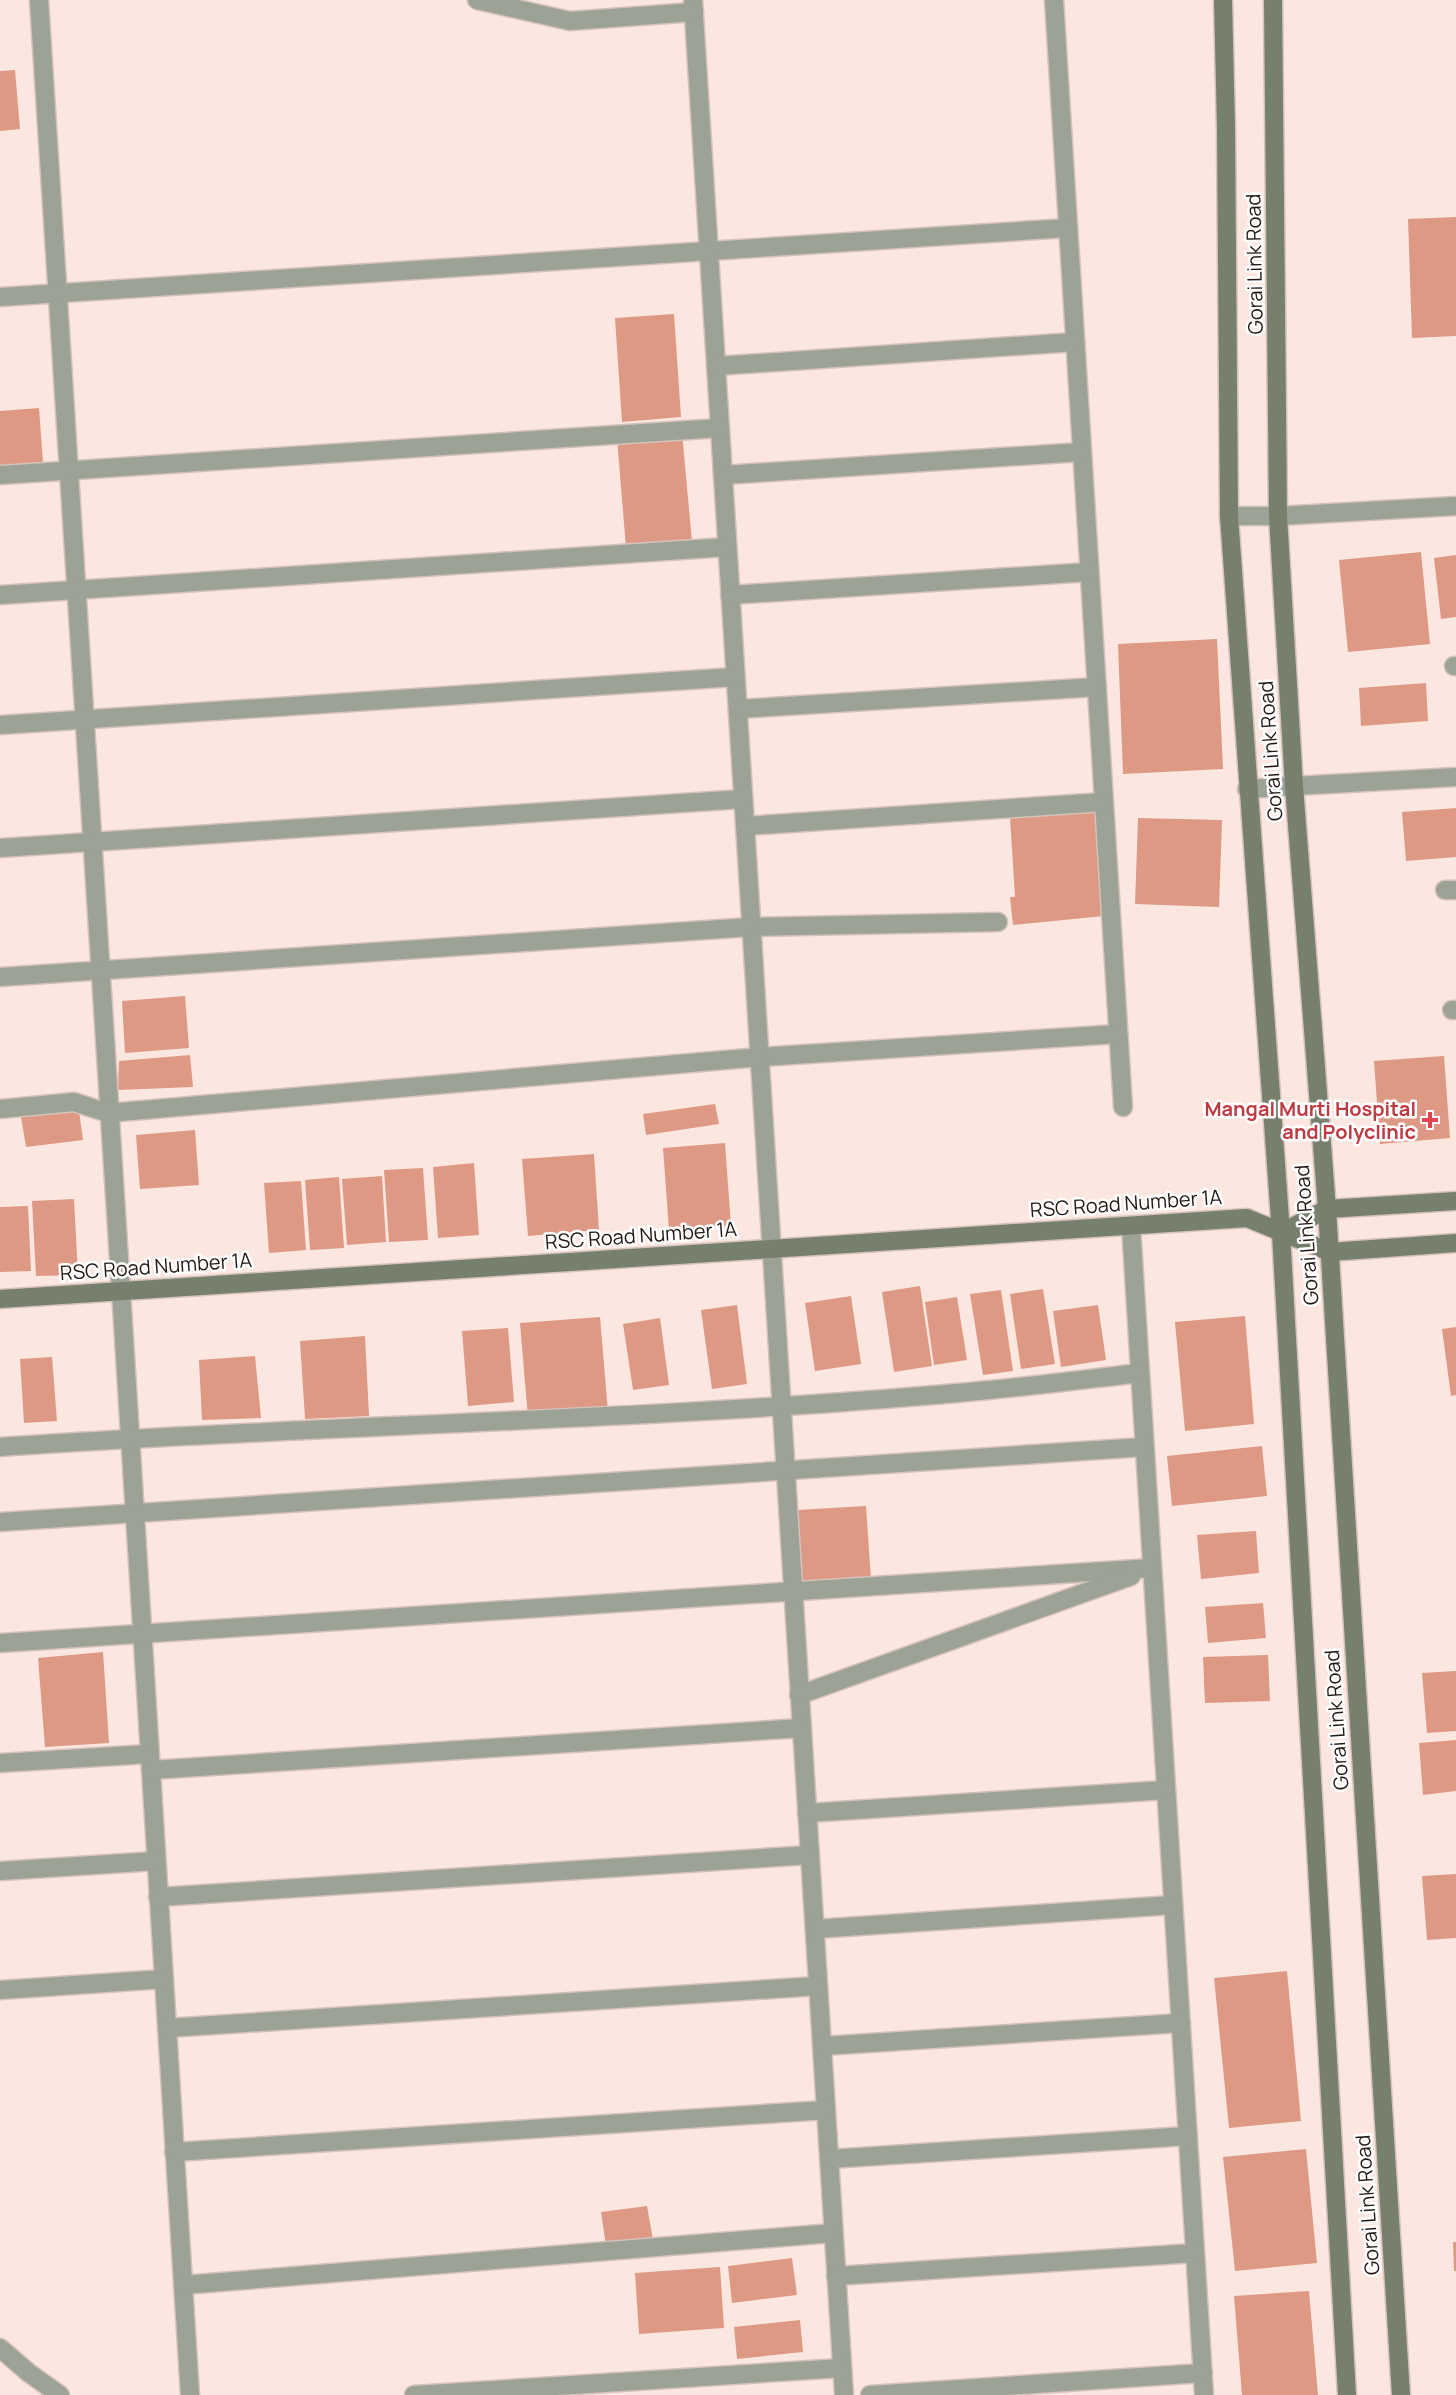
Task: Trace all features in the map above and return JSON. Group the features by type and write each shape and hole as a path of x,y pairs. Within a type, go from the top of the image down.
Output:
{"main road":[{"name":"Gorai Link Road","path":"1223,0 1228,516 1281,1233 1347,2395"},
{"name":"Gorai Link Road","path":"1274,0 1278,516 1294,786 1327,1209 1401,2395"},
{"path":"1281,1233 1327,1209 1456,1201"},
{"name":"RSC Road Number 1A","path":"0,1299 1247,1218 1329,1252"},
{"path":"1329,1252 1456,1243"}],"street":[{"path":"39,0 190,2395"},
{"path":"477,0 570,21 693,6 844,2395"},
{"path":"1053,0 1123,1107"},
{"path":"0,297 1068,228"},
{"path":"716,366 1075,342"},
{"path":"0,475 720,428"},
{"path":"723,475 1082,452"},
{"path":"1228,516 1278,516 1456,506"},
{"path":"0,595 727,548"},
{"path":"730,595 1089,572"},
{"path":"0,725 735,677"},
{"path":"738,709 1097,687"},
{"path":"1247,789 1456,777"},
{"path":"0,848 743,799"},
{"path":"745,826 1104,802"},
{"path":"0,976 751,927 998,921"},
{"path":"0,1109 74,1102 108,1113 760,1057 1118,1034"},
{"path":"1131,1226 1204,2395"},
{"path":"0,1448 130,1438 780,1406 959,1393 1140,1373"},
{"path":"0,1522 1144,1447"},
{"path":"0,1642 1152,1568"},
{"path":"799,1695 1152,1568"},
{"path":"0,1763 150,1762 802,1728"},
{"path":"807,1813 1166,1790"},
{"path":"158,1897 810,1855"},
{"path":"0,1871 156,1861"},
{"path":"814,1929 1173,1905"},
{"path":"0,1989 164,1979"},
{"path":"167,2028 818,1986"},
{"path":"822,2046 1181,2023"},
{"path":"174,2152 826,2110"},
{"path":"829,2159 1188,2136"},
{"path":"183,2285 833,2234"},
{"path":"836,2276 1195,2253"},
{"path":"1,2350 60,2395"},
{"path":"414,2395 842,2368"},
{"path":"870,2395 1203,2373"}],"building":[{"path":"15,70 20,129 0,131 0,71"},
{"path":"1456,217 1456,336 1412,338 1408,219"},
{"path":"674,314 681,417 622,422 615,318"},
{"path":"39,408 43,462 0,466 0,411"},
{"path":"682,432 692,542 626,548 617,438"},
{"path":"1421,552 1430,644 1348,652 1339,560"},
{"path":"1456,555 1456,617 1441,619 1434,558"},
{"path":"1217,639 1223,769 1123,774 1118,644"},
{"path":"1426,683 1428,721 1361,726 1359,688"},
{"path":"1456,808 1456,857 1406,861 1402,812"},
{"path":"1095,809 1104,916 1013,925 1010,897 1015,897 1010,817"},
{"path":"1138,818 1222,820 1219,907 1135,904"},
{"path":"185,996 189,1048 125,1053 122,1001"},
{"path":"190,1055 193,1087 118,1090 119,1061"},
{"path":"1444,1056 1450,1138 1380,1144 1374,1061"},
{"path":"715,1104 719,1124 646,1135 643,1114"},
{"path":"79,1111 83,1140 26,1147 21,1117"},
{"path":"195,1130 199,1185 140,1189 136,1135"},
{"path":"725,1143 731,1226 669,1230 663,1148"},
{"path":"594,1154 599,1230 528,1236 522,1159"},
{"path":"474,1163 479,1235 438,1238 433,1167"},
{"path":"423,1168 428,1240 389,1242 384,1170"},
{"path":"382,1176 386,1242 347,1245 342,1179"},
{"path":"339,1177 344,1248 310,1250 305,1180"},
{"path":"301,1181 306,1250 269,1253 264,1183"},
{"path":"74,1199 78,1275 36,1276 32,1201"},
{"path":"28,1206 31,1271 0,1272 0,1207"},
{"path":"920,1286 932,1366 894,1372 882,1292"},
{"path":"1043,1289 1055,1364 1021,1369 1010,1294"},
{"path":"1001,1290 1013,1371 983,1375 970,1294"},
{"path":"851,1296 861,1364 815,1371 805,1303"},
{"path":"957,1297 967,1360 934,1365 925,1302"},
{"path":"737,1305 747,1384 712,1389 701,1310"},
{"path":"1098,1305 1106,1360 1061,1367 1053,1311"},
{"path":"1245,1316 1254,1424 1185,1431 1175,1322"},
{"path":"600,1317 608,1412 528,1418 520,1323"},
{"path":"660,1318 669,1385 633,1390 623,1324"},
{"path":"1456,1327 1456,1395 1451,1396 1442,1329"},
{"path":"508,1328 514,1402 468,1406 462,1331"},
{"path":"365,1336 369,1416 305,1419 300,1341"},
{"path":"255,1356 261,1418 202,1420 199,1360"},
{"path":"52,1357 57,1421 24,1423 20,1359"},
{"path":"1262,1446 1267,1496 1172,1506 1167,1456"},
{"path":"866,1506 871,1579 802,1584 797,1510"},
{"path":"1256,1531 1259,1573 1201,1579 1197,1535"},
{"path":"1263,1603 1266,1638 1208,1643 1205,1607"},
{"path":"103,1652 109,1743 45,1747 38,1658"},
{"path":"1268,1655 1270,1701 1205,1703 1203,1657"},
{"path":"1456,1671 1456,1731 1427,1733 1422,1673"},
{"path":"1456,1740 1456,1791 1423,1795 1419,1743"},
{"path":"1456,1874 1456,1938 1427,1940 1422,1876"},
{"path":"1287,1971 1301,2121 1229,2128 1214,1978"},
{"path":"1306,2149 1317,2263 1235,2271 1223,2157"},
{"path":"647,2206 653,2240 606,2246 601,2212"},
{"path":"1453,2242 1456,2242 1456,2271 1454,2271"},
{"path":"792,2258 797,2295 732,2303 728,2266"},
{"path":"720,2267 724,2328 639,2334 635,2273"},
{"path":"1309,2291 1318,2395 1242,2395 1234,2296"},
{"path":"800,2320 803,2352 737,2359 734,2327"}],"place":[{"name":"Mangal Murti Hospital and Polyclinic","path":"1430,1120"}]}
